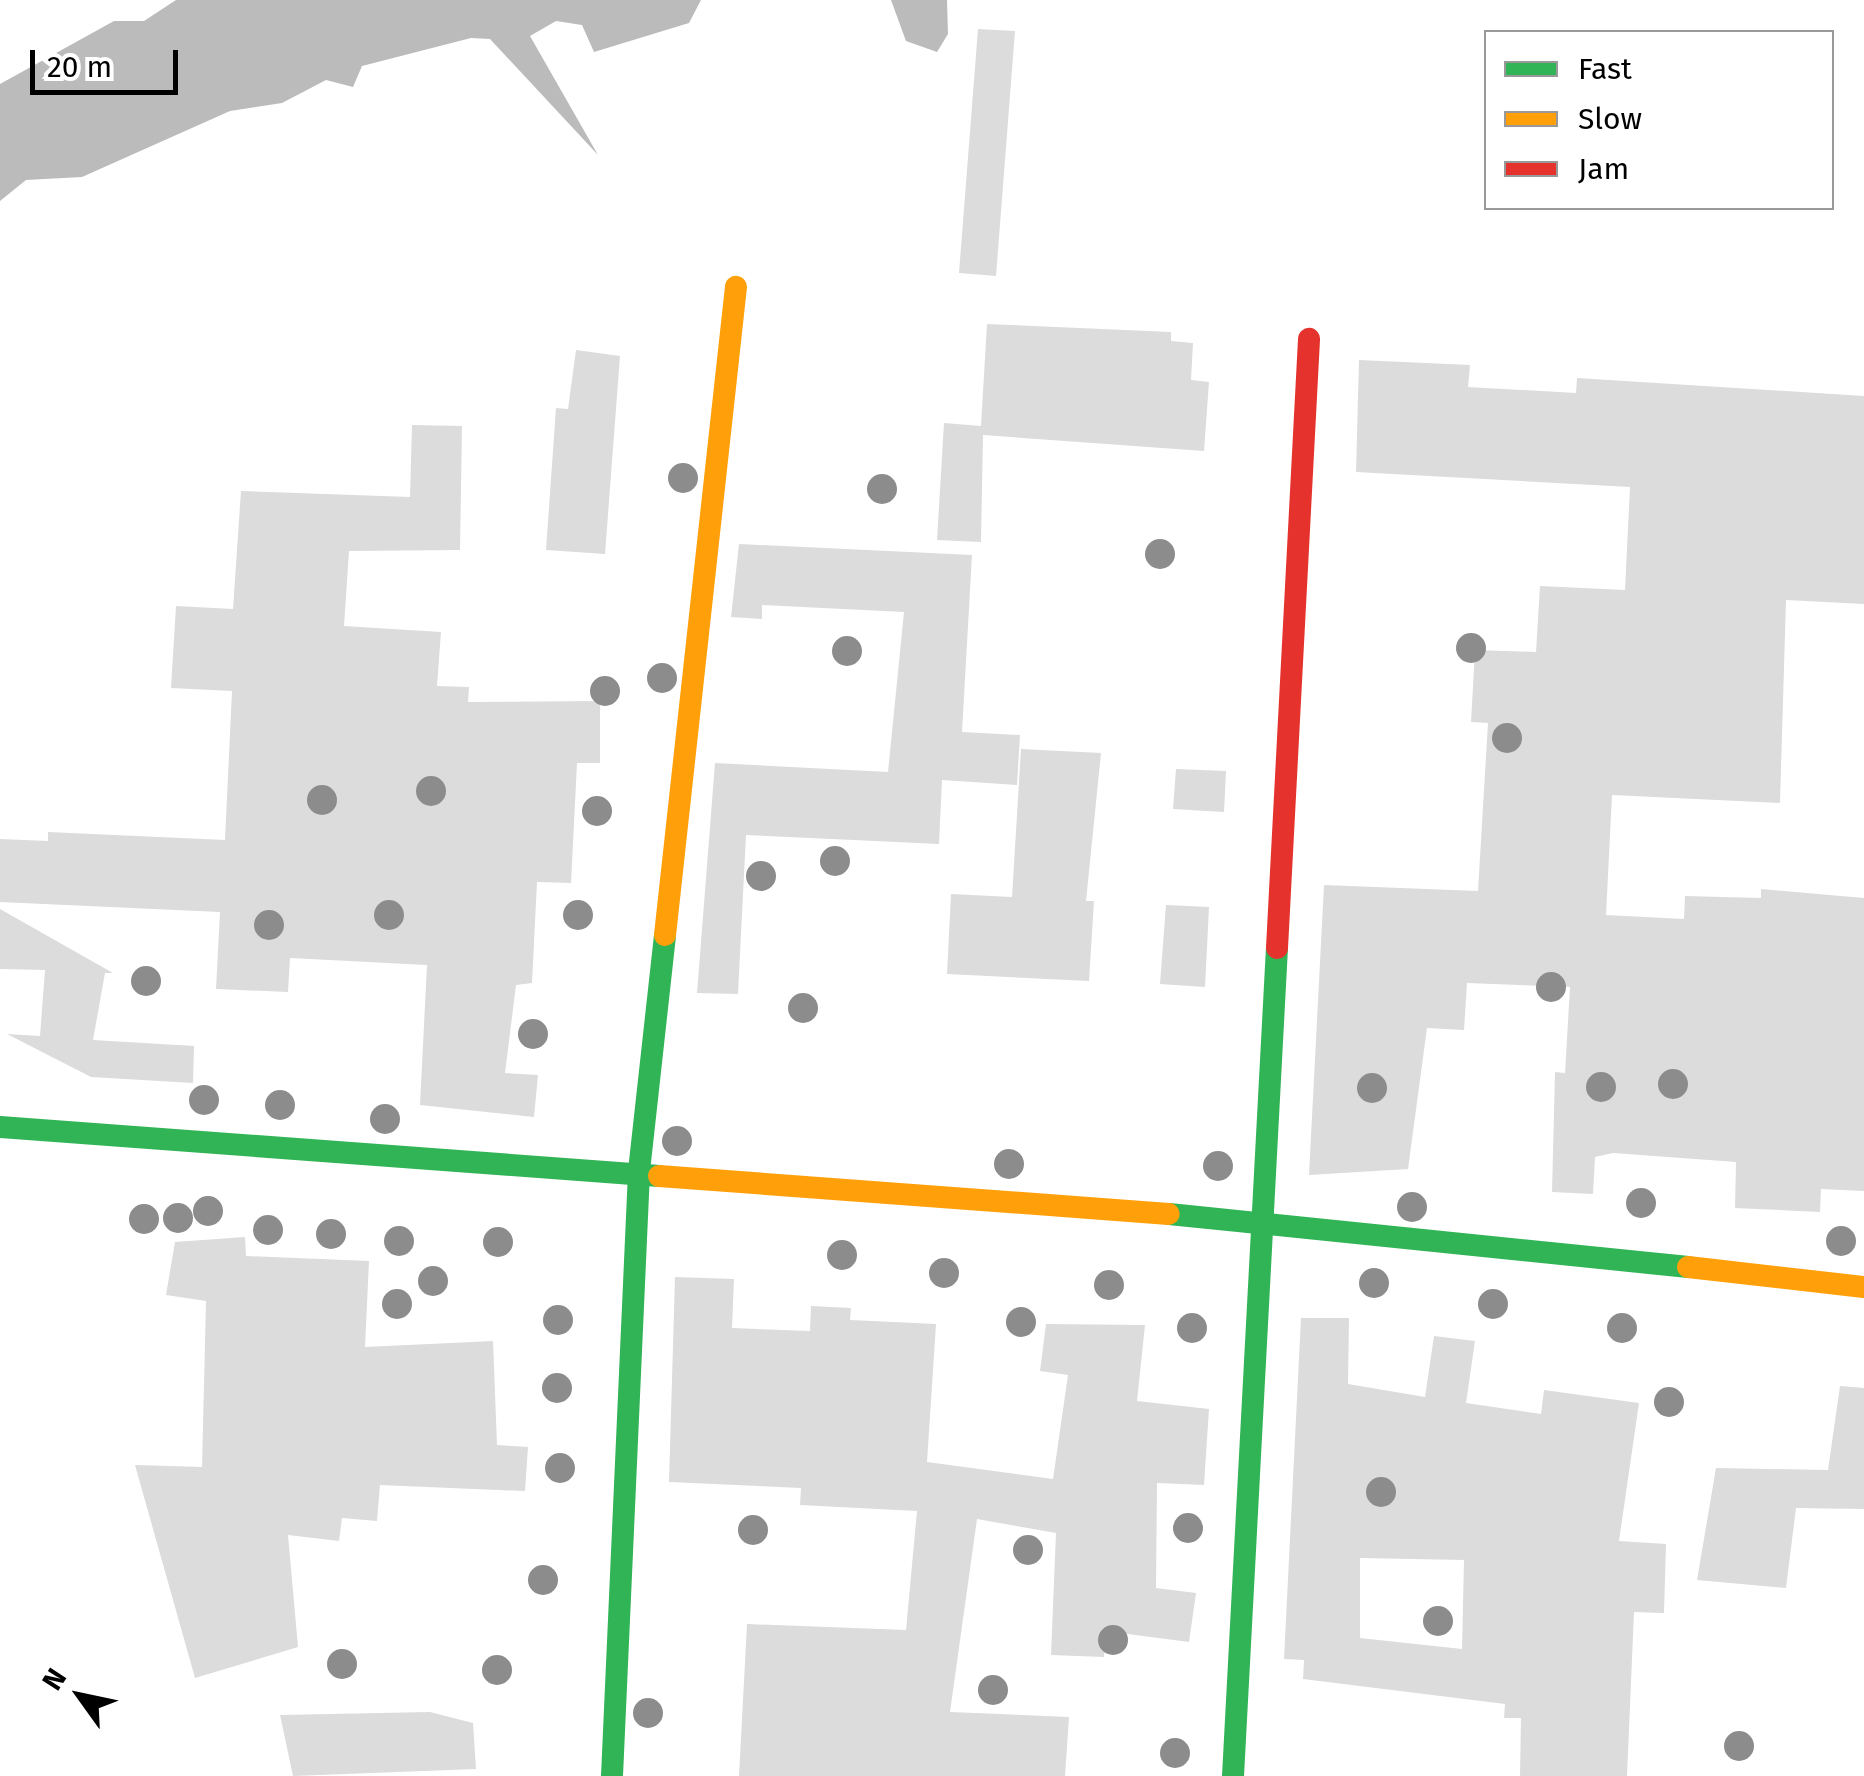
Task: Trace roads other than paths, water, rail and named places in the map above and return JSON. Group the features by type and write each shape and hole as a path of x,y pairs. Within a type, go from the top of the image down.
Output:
{"street":[{"path":"612,1776 639,1171 736,287"},
{"path":"1233,1776 1267,1221 1309,339"},
{"path":"0,1127 639,1171 1267,1221 1864,1287"}]}
